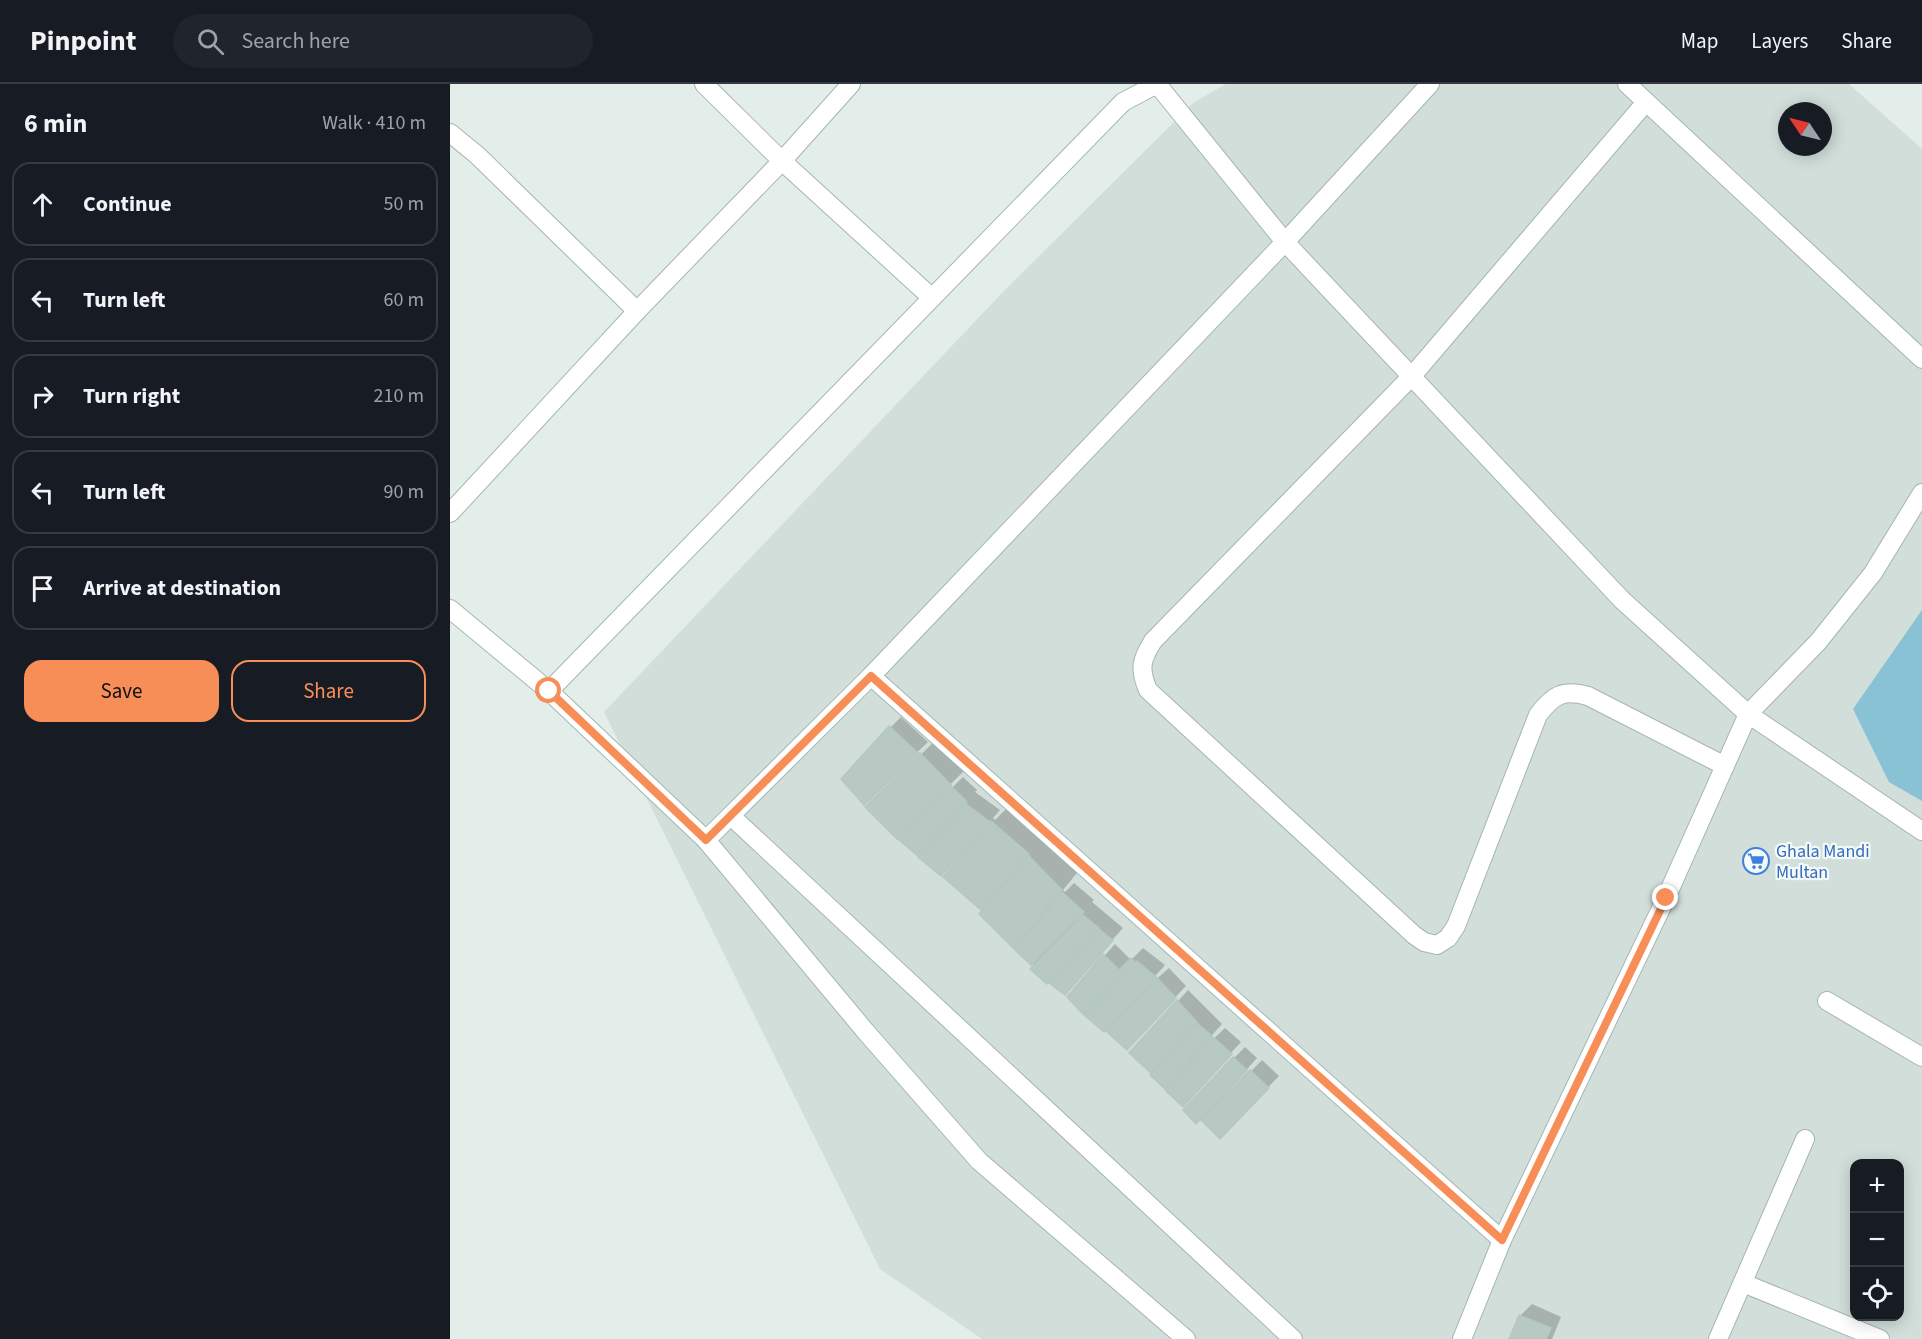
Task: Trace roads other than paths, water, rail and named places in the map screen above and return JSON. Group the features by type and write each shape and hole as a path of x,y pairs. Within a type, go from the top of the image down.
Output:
{"street":[{"path":"704,84 782,161 932,298"},
{"path":"450,513 637,311 782,161 851,84"},
{"path":"549,691 1123,102 1157,84 1285,242 1622,600 1748,714 1922,831"},
{"path":"706,840 871,676 1285,242 1430,84"},
{"path":"1627,84 1922,359"},
{"path":"1646,102 1412,376 1153,641 1145,654 1142,677 1148,690 1414,935 1424,942 1437,945 1448,938 1456,926 1538,715 1548,702 1563,693 1588,696 1725,766"},
{"path":"450,133 477,155 637,311"},
{"path":"1462,1339 1502,1240 1666,898 1748,714 1818,642 1874,573 1922,493"},
{"path":"450,609 549,691 706,840 866,1032 979,1161 1186,1339"},
{"path":"871,676 1502,1240"},
{"path":"730,816 1293,1339"},
{"path":"1827,1001 1922,1057"},
{"path":"1718,1339 1805,1139"},
{"path":"1743,1283 1880,1339"}],"water":[{"path":"1922,610 1922,801 1889,782 1853,709"}],"place":[{"name":"Ghala Mandi Multan","path":"1756,861"}]}
